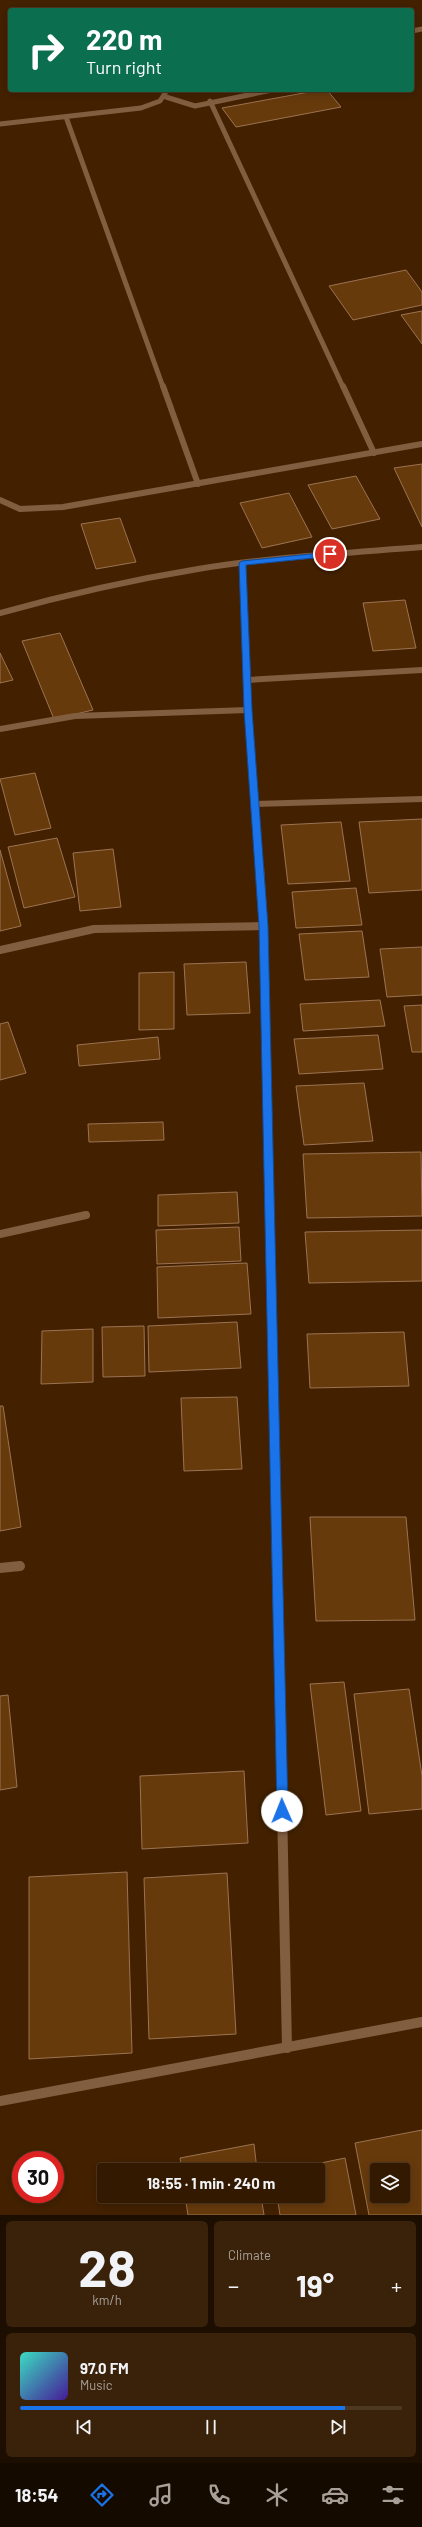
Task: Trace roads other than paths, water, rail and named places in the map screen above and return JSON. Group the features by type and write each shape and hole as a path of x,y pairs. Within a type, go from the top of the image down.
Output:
{"street":[{"path":"0,124 141,108 157,104 166,97 167,92"},
{"path":"166,97 195,106 210,101 261,92"},
{"path":"210,101 374,453"},
{"path":"66,117 198,484"},
{"path":"0,500 20,509 63,507 422,444"},
{"path":"0,613 110,585 242,563 422,547"},
{"path":"242,563 248,710 264,926 288,2048"},
{"path":"247,680 422,670"},
{"path":"0,729 74,716 248,710"},
{"path":"255,804 422,799"},
{"path":"0,950 94,929 264,926"},
{"path":"0,1234 86,1215"},
{"path":"0,1568 20,1566"},
{"path":"0,2101 422,2022"}]}
